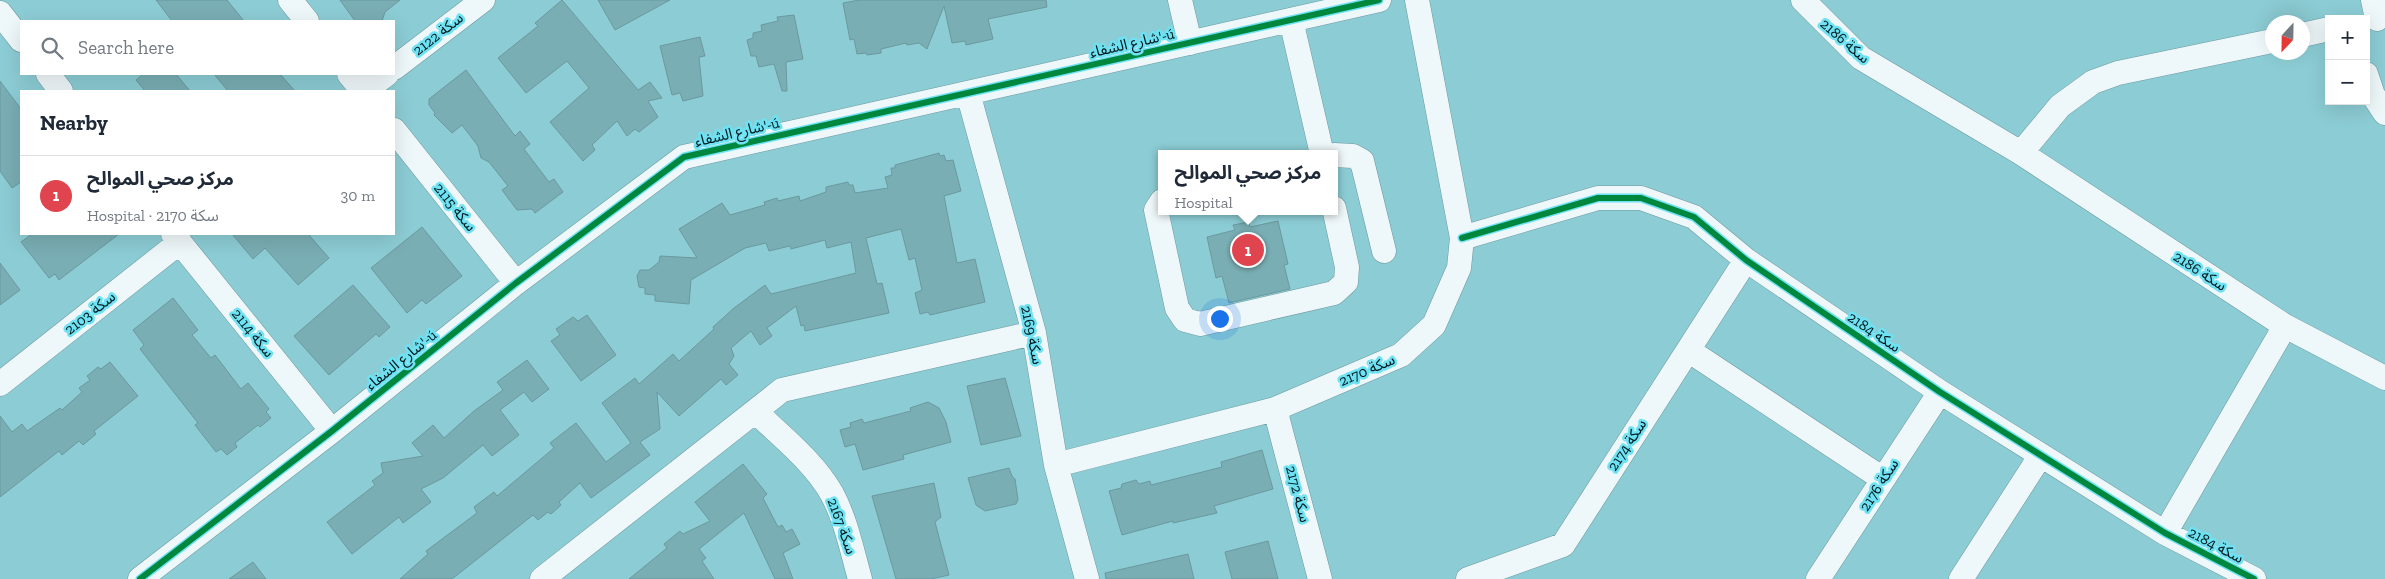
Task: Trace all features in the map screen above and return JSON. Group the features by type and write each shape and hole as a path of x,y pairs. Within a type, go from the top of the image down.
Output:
{"street":[{"path":"290,0 306,20"},
{"name":"سكة 2122","path":"395,67 483,0"},
{"path":"1180,0 1190,43"},
{"name":"شارع الشفاء'-ú","path":"143,578 332,431 516,283 684,156 1380,0"},
{"name":"سكة 2170","path":"1056,465 1275,409 1401,355 1434,325 1459,268 1462,238 1417,0"},
{"name":"سكة 2186","path":"1802,0 1861,58 2021,153 2285,326 2384,375"},
{"path":"0,13 20,39"},
{"path":"1292,20 1321,150"},
{"path":"2310,33 2325,30"},
{"path":"2021,153 2060,106 2092,82 2118,73 2265,42"},
{"path":"49,75 60,90"},
{"path":"350,75 362,90"},
{"path":"364,90 386,75"},
{"path":"2370,86 2373,95 2385,113"},
{"name":"سكة 2169","path":"968,93 1034,333 1056,465 1087,579"},
{"name":"سكة 2115","path":"395,131 516,283"},
{"path":"1338,154 1353,156 1362,161 1384,252"},
{"name":"سكة 2184","path":"1462,238 1598,198 1641,198 1694,217 1746,260 1940,392 2165,533 2254,579"},
{"path":"1158,207 1156,210 1177,308 1185,320 1200,324 1334,293 1346,282 1347,267 1336,215"},
{"name":"سكة 2103","path":"0,384 176,238"},
{"name":"سكة 2114","path":"176,238 332,431"},
{"name":"سكة 2174","path":"1468,579 1563,545 1746,260"},
{"path":"2165,533 2285,326"},
{"path":"542,579 782,390 1034,333"},
{"path":"1688,350 1883,479"},
{"name":"سكة 2176","path":"1818,579 1940,392"},
{"name":"سكة 2172","path":"1275,409 1320,579"},
{"name":"سكة 2167","path":"756,412 809,462 832,494 844,523 860,579"},
{"path":"1961,579 2041,455"}],"building":[{"path":"156,0 227,0 243,20 171,20"},
{"path":"340,0 400,0 385,12 382,20 354,20"},
{"path":"562,0 638,90 650,82 662,98 648,101 658,117 639,132 635,129 627,136 617,121 592,145 595,150 583,161 550,122 589,88 567,61 526,93 498,58 538,26 535,23"},
{"path":"598,0 670,0 615,30"},
{"path":"859,0 1046,0 1047,7 988,19 993,39 966,45 965,41 952,43 944,6 927,49 919,43 907,45 906,43 881,49 881,53 867,55 866,53 857,54 854,39 850,40 843,3"},
{"path":"794,15 803,59 786,62 787,91 782,91 774,64 759,67 756,56 751,56 747,40 753,38 753,33 762,31 761,25 778,21 777,17"},
{"path":"700,37 705,56 699,57 703,96 683,101 680,93 672,95 660,46"},
{"path":"466,70 515,136 520,131 530,144 524,149 549,182 554,179 563,192 535,213 532,209 517,210 502,190 508,186 489,162 481,158 478,146 462,125 452,133 434,115 435,113 429,105 429,99"},
{"path":"142,75 177,75 189,90 144,90 136,80"},
{"path":"215,75 281,75 294,90 227,90"},
{"path":"0,81 20,108 20,183 12,188 0,171"},
{"path":"939,153 940,156 944,155 946,161 953,160 961,191 944,196 957,263 975,259 985,302 930,315 928,312 920,314 915,293 922,290 915,258 909,260 901,229 866,238 877,284 882,283 889,313 805,331 804,325 801,326 796,306 767,328 772,336 760,345 751,331 731,348 734,356 729,364 738,375 726,385 721,379 679,416 657,392 660,429 640,442 650,455 591,498 580,483 559,502 561,505 551,514 548,512 538,520 533,515 452,579 400,579 428,554 426,551 477,513 474,507 494,492 497,496 554,448 550,443 576,423 606,462 631,443 602,403 635,378 639,384 673,354 679,361 734,308 765,285 771,294 856,273 851,242 827,248 825,240 791,249 790,246 769,251 766,243 745,248 691,280 689,304 655,301 655,295 645,294 645,288 639,287 637,276 640,270 649,270 659,262 660,256 697,258 679,229 722,203 730,215 765,205 764,202 777,198 778,201 799,196 800,201 826,192 826,187 848,182 849,185 853,185 855,193 888,188 885,177 892,175 891,168 895,168 895,165"},
{"path":"1278,221 1288,264 1284,265 1290,289 1229,303 1222,276 1216,278 1207,237 1235,230 1233,225 1249,222 1250,227"},
{"path":"422,227 462,276 426,304 422,300 407,313 371,268"},
{"path":"31,235 118,235 59,280 55,274 49,278 21,242"},
{"path":"233,235 309,235 329,258 298,285 265,248 253,259"},
{"path":"0,263 20,290 0,305"},
{"path":"353,285 390,327 379,337 376,334 329,375 294,336"},
{"path":"173,298 198,330 192,335 211,358 215,355 241,389 248,383 269,409 266,412 271,418 260,427 258,425 235,443 237,447 227,455 221,449 216,452 195,425 198,423 140,349 144,345 133,330"},
{"path":"587,315 616,355 581,381 551,341 560,335 556,329 573,317 578,321"},
{"path":"527,360 549,389 532,402 524,392 500,410 519,435 492,456 483,445 443,478 421,489 431,502 403,523 399,517 352,554 327,522 375,485 372,481 383,473 381,463 423,456 412,443 433,425 444,438 474,411 503,390 497,382"},
{"path":"110,362 138,396 94,431 96,434 83,445 79,441 62,455 59,451 0,497 0,416 12,432 22,424 27,431 60,408 62,410 82,392 79,388 90,380 87,376 98,367 101,369"},
{"path":"1005,378 1021,436 981,445 967,386"},
{"path":"928,402 939,408 946,422 951,442 903,455 904,459 863,470 855,444 845,447 840,430 851,427 850,423 862,419 864,423 911,411 910,408"},
{"path":"1262,450 1273,489 1214,506 1217,513 1173,523 1173,521 1122,535 1109,491 1121,488 1122,484 1136,480 1139,484 1150,481 1151,485 1222,467 1221,462"},
{"path":"743,464 767,494 763,498 778,527 782,525 786,532 792,529 800,544 783,553 793,579 775,579 744,513 699,549 706,558 702,561 714,579 629,579 667,548 664,544 680,531 683,534 710,521 695,502"},
{"path":"1009,468 1015,479 1018,500 1016,504 985,511 976,505 968,478"},
{"path":"934,483 941,517 935,522 949,575 931,579 896,579 872,496"},
{"path":"1268,541 1278,579 1232,579 1225,552"},
{"path":"1188,554 1194,579 1106,579 1105,573"},
{"path":"253,562 266,579 229,579"}],"cycle path":[{"path":"140,579 332,431 516,283 684,157 1379,0"},
{"path":"1462,238 1598,198 1641,198 1694,217 1746,260 1940,392 2165,533 2254,579"}],"place":[{"name":"مركز صحي الموالح","path":"1248,250"}]}
